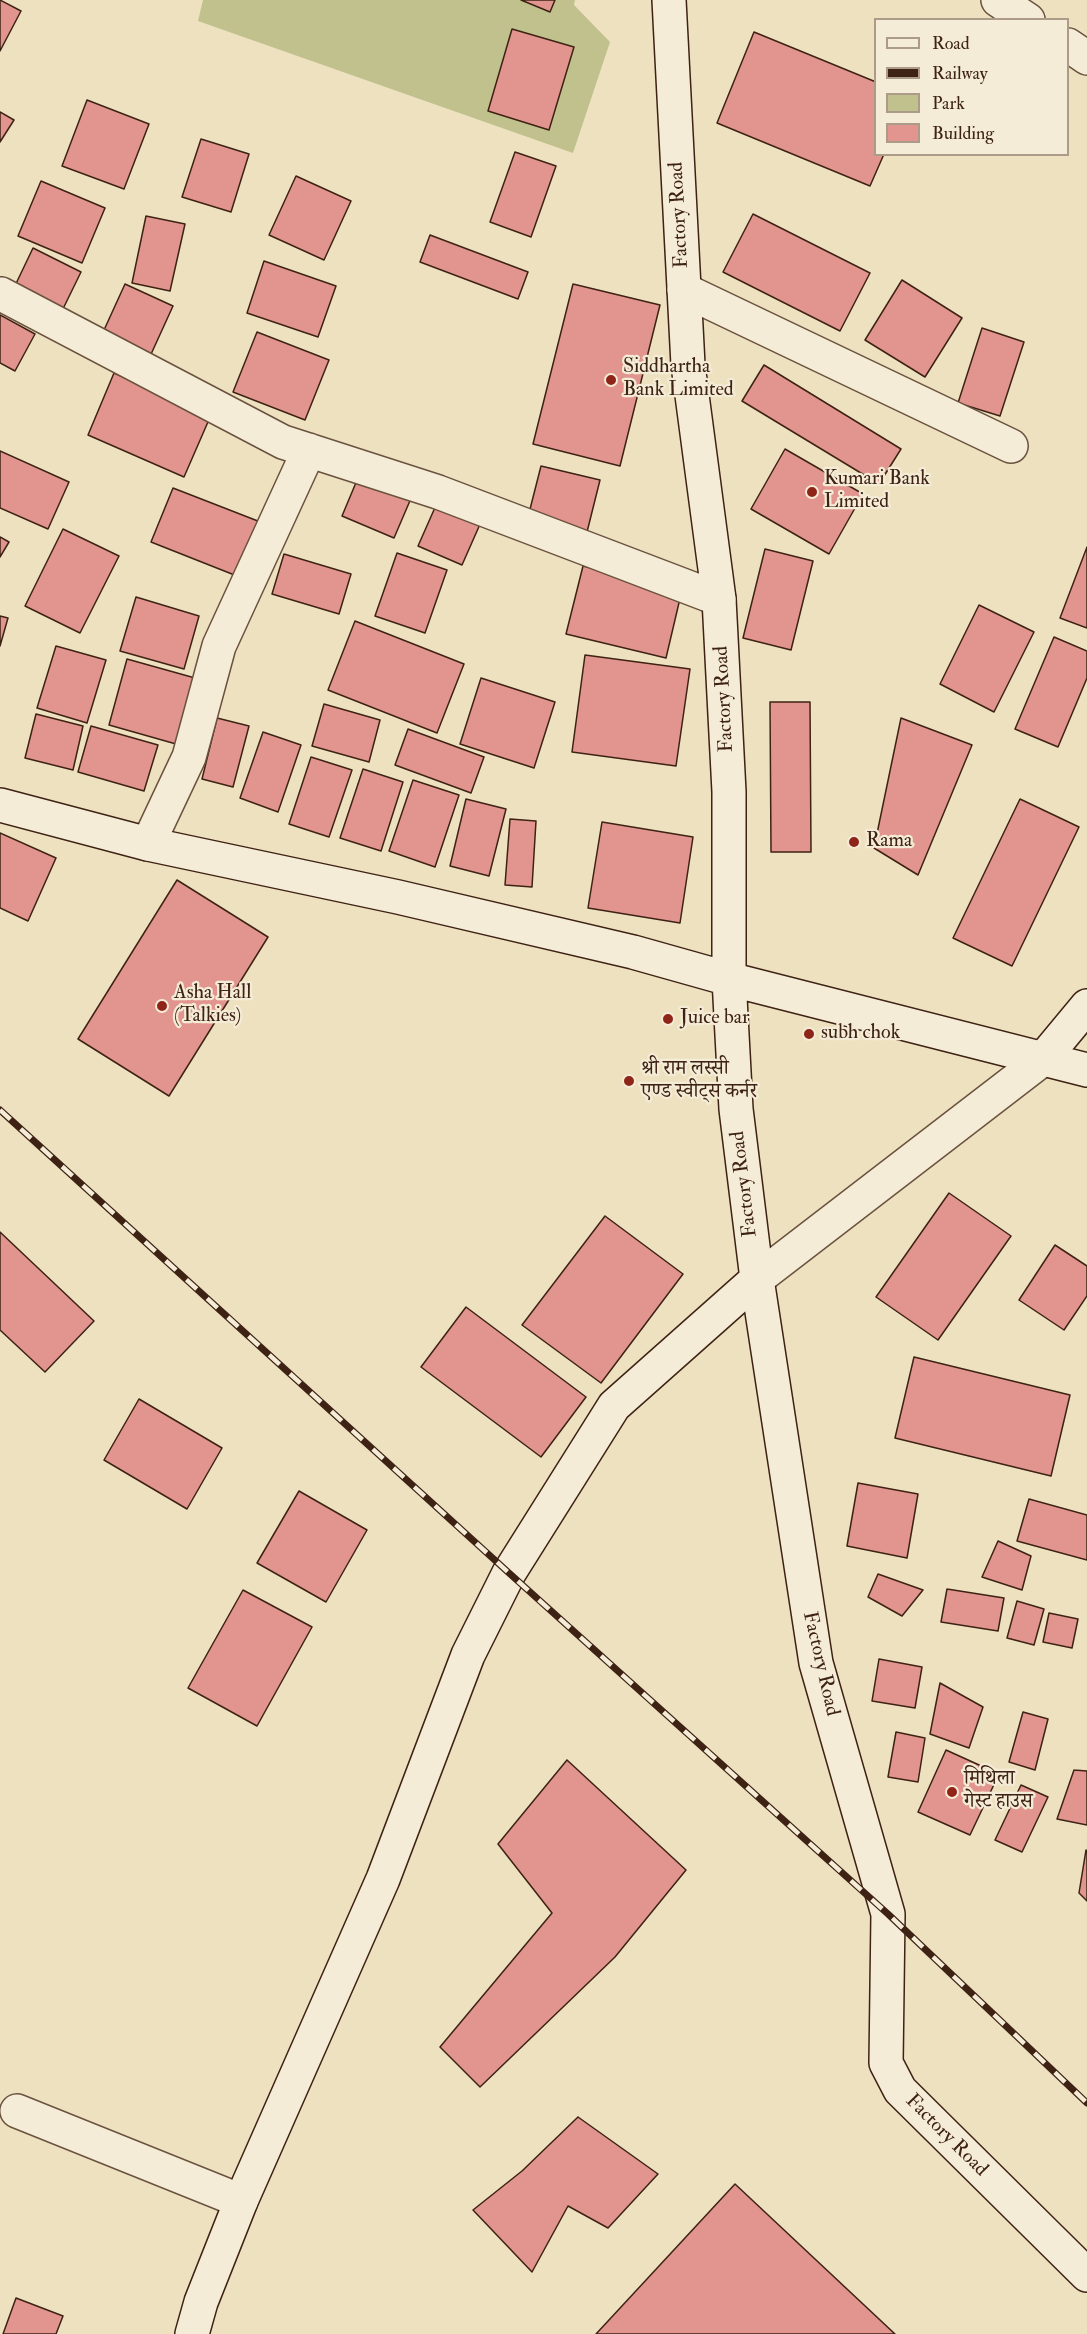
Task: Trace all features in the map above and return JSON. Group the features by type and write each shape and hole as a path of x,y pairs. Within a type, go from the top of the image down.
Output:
{"main road":[{"name":"Factory Road","path":"669,0 688,365 719,599 729,792 729,979 736,1109 757,1279 816,1663 888,1914 886,2063 900,2090 1087,2275"},
{"path":"998,0 1025,18"},
{"path":"1069,46 1087,58"},
{"path":"684,290 1011,446"},
{"path":"1,294 283,442 438,492 719,599"},
{"path":"148,844 189,757 219,646 309,450"},
{"path":"0,805 148,844 387,894 622,949 729,979 1087,1070"},
{"path":"192,2334 201,2302 241,2201 383,1879 468,1655 509,1573 614,1406 757,1279 1043,1059 1087,1006"},
{"path":"17,2111 241,2201"}],"green space":[{"path":"203,0 575,0 574,5 610,42 573,153 198,21"}],"building":[{"path":"0,0 21,11 0,51"},
{"path":"521,0 555,0 550,12"},
{"path":"512,29 574,47 549,130 488,111"},
{"path":"754,32 874,81 874,156 883,156 870,186 717,123"},
{"path":"87,100 149,124 124,189 62,166"},
{"path":"0,112 14,120 0,142"},
{"path":"201,139 249,154 231,212 182,197"},
{"path":"515,152 556,166 531,237 490,222"},
{"path":"296,176 351,201 324,260 269,235"},
{"path":"41,181 105,208 82,263 18,236"},
{"path":"753,214 870,273 840,331 723,272"},
{"path":"146,216 185,224 170,291 132,283"},
{"path":"430,235 528,272 518,299 420,262"},
{"path":"33,248 81,272 60,315 12,292"},
{"path":"264,261 336,286 318,337 247,313"},
{"path":"902,280 962,318 925,377 865,340"},
{"path":"125,284 173,306 147,363 99,341"},
{"path":"573,284 660,305 620,466 533,444"},
{"path":"0,315 35,334 15,371 0,363"},
{"path":"982,328 1024,342 1000,416 958,403"},
{"path":"257,332 329,360 305,420 233,392"},
{"path":"764,365 901,449 879,484 742,401"},
{"path":"114,373 211,415 184,477 88,435"},
{"path":"785,449 863,494 829,554 751,509"},
{"path":"0,451 69,482 48,529 0,508"},
{"path":"541,466 600,480 587,532 528,517"},
{"path":"360,473 412,496 394,538 342,516"},
{"path":"173,488 263,523 242,578 151,542"},
{"path":"437,503 481,522 462,565 418,546"},
{"path":"63,529 119,556 80,633 25,606"},
{"path":"0,537 9,542 0,557"},
{"path":"1087,547 1087,628 1060,618"},
{"path":"765,549 813,561 791,650 743,638"},
{"path":"397,553 447,570 425,633 375,616"},
{"path":"284,554 351,574 339,614 272,594"},
{"path":"583,566 682,590 666,658 566,634"},
{"path":"136,597 199,616 184,669 120,651"},
{"path":"979,605 1034,632 994,712 940,684"},
{"path":"0,616 8,618 0,646"},
{"path":"355,621 464,664 437,733 328,690"},
{"path":"1054,637 1087,651 1087,678 1058,747 1015,729"},
{"path":"56,646 106,660 87,723 37,708"},
{"path":"585,655 690,669 676,766 572,752"},
{"path":"127,659 195,678 176,744 109,725"},
{"path":"481,678 555,702 534,768 460,744"},
{"path":"770,702 810,702 811,852 771,852"},
{"path":"324,704 380,720 369,762 312,746"},
{"path":"36,714 83,726 73,770 25,758"},
{"path":"217,718 249,726 233,787 202,779"},
{"path":"901,718 972,745 918,875 874,848"},
{"path":"91,726 158,745 144,791 78,772"},
{"path":"408,729 484,757 471,793 395,765"},
{"path":"263,732 301,745 278,812 240,798"},
{"path":"311,757 352,770 329,837 289,824"},
{"path":"363,769 403,782 381,851 340,838"},
{"path":"413,780 459,795 435,867 389,851"},
{"path":"466,799 506,809 489,876 450,866"},
{"path":"1020,799 1079,827 1012,966 953,938"},
{"path":"510,819 536,821 532,887 505,885"},
{"path":"602,822 693,837 680,923 588,908"},
{"path":"0,833 56,858 28,921 0,908"},
{"name":"Asha Hall (Talkies)","path":"177,880 268,937 169,1096 78,1039"},
{"path":"949,1193 1011,1236 938,1340 876,1297"},
{"path":"605,1216 683,1274 601,1383 522,1325"},
{"path":"0,1232 94,1321 45,1372 0,1330"},
{"path":"1055,1245 1087,1266 1087,1296 1064,1330 1019,1300"},
{"path":"466,1307 586,1397 541,1457 421,1367"},
{"path":"914,1357 1070,1395 1051,1476 895,1438"},
{"path":"139,1399 222,1448 187,1509 104,1460"},
{"path":"858,1483 918,1494 907,1558 847,1546"},
{"path":"299,1491 367,1530 326,1602 257,1563"},
{"path":"1029,1499 1087,1515 1087,1560 1017,1541"},
{"path":"998,1541 1031,1556 1022,1590 982,1577"},
{"path":"878,1574 923,1590 902,1616 868,1597"},
{"path":"947,1589 1004,1598 998,1631 941,1622"},
{"path":"243,1590 312,1627 257,1726 188,1688"},
{"path":"1017,1601 1044,1609 1034,1645 1007,1638"},
{"path":"1049,1613 1078,1619 1072,1648 1043,1642"},
{"path":"879,1659 922,1667 915,1708 872,1701"},
{"path":"940,1683 983,1707 969,1748 930,1734"},
{"path":"1023,1712 1048,1719 1035,1770 1009,1762"},
{"path":"896,1732 925,1738 918,1782 888,1777"},
{"path":"946,1750 999,1774 970,1835 918,1812"},
{"path":"567,1760 686,1870 615,1957 480,2087 440,2047 552,1913 498,1844"},
{"path":"1074,1770 1087,1771 1087,1825 1057,1819"},
{"path":"1021,1785 1048,1797 1022,1852 995,1840"},
{"path":"1087,1851 1087,1901 1079,1893"},
{"path":"578,2117 658,2174 608,2228 568,2206 532,2272 473,2210 522,2171"},
{"path":"735,2184 895,2334 596,2334"},
{"path":"16,2298 63,2316 56,2334 3,2334"}],"railway":[{"path":"0,1110 888,1914 1087,2103"}],"place":[{"name":"Siddhartha Bank Limited","path":"611,380"},
{"name":"Kumari Bank Limited","path":"812,492"},
{"name":"Rama","path":"854,842"},
{"name":"Asha Hall (Talkies)","path":"162,1006"},
{"name":"Juice bar","path":"668,1019"},
{"name":"subh chok","path":"809,1034"},
{"name":"श्री राम लस्सी एण्ड स्वीट्स कर्नर","path":"629,1081"},
{"name":"मिथिला गेस्ट हाउस","path":"952,1792"}]}
